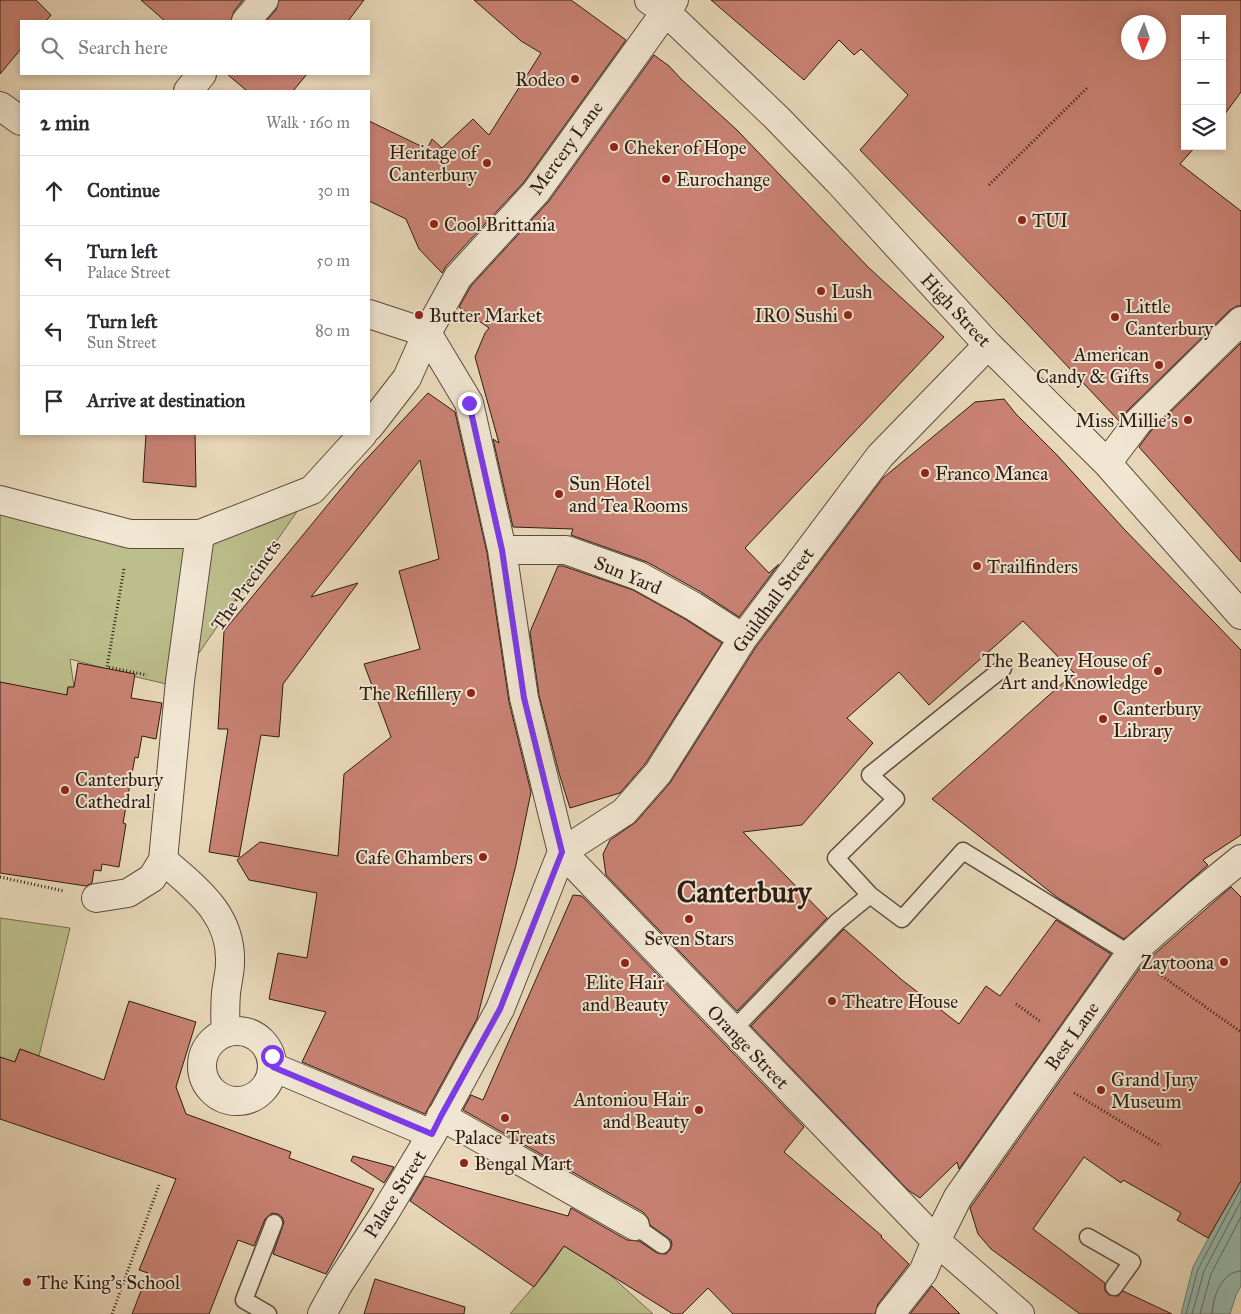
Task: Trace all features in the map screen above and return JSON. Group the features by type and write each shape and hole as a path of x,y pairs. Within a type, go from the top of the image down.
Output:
{"street":[{"path":"247,20 264,0"},
{"name":"Mercery Lane","path":"427,333 458,276 536,192 663,4"},
{"name":"High Street","path":"663,4 831,174 988,345 1107,463 1241,615"},
{"path":"189,90 201,75"},
{"path":"0,106 20,120"},
{"path":"370,314 427,333 469,403 502,550 524,698 562,852"},
{"path":"1107,463 1138,422 1241,321"},
{"path":"370,426 407,378 427,333"},
{"name":"Guildhall Street","path":"562,852 624,812 658,773 743,638 880,456 988,345"},
{"path":"0,500 130,534 200,534 312,490 362,435"},
{"name":"The Precincts","path":"163,860 180,680 200,534"},
{"name":"Sun Yard","path":"502,550 566,550 639,576 694,606 743,638"},
{"name":"Orange Street","path":"562,852 936,1241 1020,1314"},
{"name":"Palace Street","path":"322,1314 338,1285 384,1214 500,1009 562,852"},
{"name":"Best Lane","path":"890,1314 922,1272 958,1197 1130,954 1241,859"},
{"path":"96,898 128,893 152,878 163,860 194,887 214,908 226,928 229,939 230,952 225,1012 226,1032"},
{"path":"238,1030 248,1032 259,1038 266,1045 272,1056 273,1067 271,1078 264,1088 256,1096 244,1101 232,1101 221,1098 211,1091 202,1069 203,1057 208,1046 226,1032 238,1030"},
{"path":"273,1067 432,1127 635,1226"}],"lane":[{"path":"1003,668 870,775 896,799 836,858 870,895 902,918 963,851 1130,954"},
{"path":"733,1030 837,922 870,895"},
{"path":"268,1314 244,1300 274,1223"},
{"path":"635,1226 662,1245"},
{"path":"1088,1237 1132,1262 1114,1287"}],"path":[{"path":"989,185 1087,88"},
{"path":"130,534 106,668 180,680"},
{"name":"The Precincts","path":"224,617 279,538"},
{"path":"0,877 96,898"},
{"path":"1130,954 1241,1032"},
{"path":"1016,1004 1045,1025"},
{"path":"1044,1074 1160,1146"},
{"path":"112,1314 159,1185"}],"green space":[{"path":"312,490 185,673 184,688 70,659 74,687 68,687 65,702 0,682 0,500 199,534"},
{"path":"0,918 70,928 39,1056 20,1049 15,1062 0,1057"},
{"path":"564,1246 609,1274 653,1314 510,1314 547,1271"}],"water":[{"path":"1241,1178 1241,1286 1230,1314 1181,1314 1193,1267"}],"building":[{"path":"0,0 36,0 51,15 47,20 20,20 20,50 0,74"},
{"path":"141,0 243,0 234,11 231,20 164,20"},
{"path":"279,0 364,0 349,20 267,20 276,10"},
{"path":"474,0 571,0 626,40 524,182 446,266 442,273 419,249 406,219 370,201 370,121 427,149 432,139 442,148 473,119 489,135 541,53 521,41"},
{"path":"711,0 1241,0 1241,92 1226,113 1226,15 1181,15 1181,150 1192,150 1180,164 1241,211 1241,306 1230,310 1119,421 860,150 908,95 861,49 854,55 839,40 804,80"},
{"path":"654,55 669,66 737,130 868,267 944,337 745,548 769,573 779,564 739,617 701,592 647,562 571,535 573,529 513,527 493,439 499,443 475,357 489,328 459,307 471,286 549,201"},
{"path":"228,75 306,75 294,90 246,90"},
{"path":"1241,343 1241,562 1139,447 1150,432"},
{"path":"428,393 455,412 487,553 509,702 531,792 516,865 477,1019 425,1114 302,1062 326,1012 269,999 278,953 307,958 317,893 249,880 237,860 260,842 338,856 344,774 391,737 364,664 420,649 399,571 439,559 420,460 311,597 358,583 283,684 279,737 261,735 239,857 209,852 228,729 218,729 224,631 358,468"},
{"path":"1004,399 1124,529 1241,650 1241,835 1203,860 1208,865 1124,939 1058,898 932,799 1074,673 1023,621 929,705 899,672 847,718 873,743 802,825 743,832 827,918 737,1011 606,875 603,854 610,840 636,822 670,783 756,647 883,478 975,402"},
{"path":"146,435 195,435 196,487 143,482"},
{"path":"558,566 563,566 633,590 685,619 722,643 645,764 620,793 570,808 539,695 530,632"},
{"name":"Canterbury Cathedral","path":"78,663 135,674 131,698 162,703 156,739 142,736 138,758 135,757 123,823 126,824 119,867 102,864 101,871 94,870 92,883 86,886 0,873 0,682 67,695 68,687 74,687"},
{"path":"1231,887 1241,897 1241,1181 1208,1238 1177,1220 1181,1213 1123,1180 1121,1183 1084,1157 1033,1229 1105,1283 1105,1291 1109,1295 1118,1296 1123,1291 1172,1314 1080,1314 991,1249 978,1234 970,1208 1142,965"},
{"path":"573,895 582,896 804,1127 784,1152 882,1236 909,1264 878,1304 875,1314 733,1314 708,1288 682,1314 673,1314 564,1246 534,1287 410,1201 425,1176 568,1216 571,1208 627,1240 639,1241 657,1253 666,1254 670,1250 671,1240 650,1225 648,1218 643,1212 463,1110 471,1095 483,1100"},
{"path":"1056,920 1111,954 959,1169 957,1162 920,1198 908,1190 751,1026 844,929 902,980 959,1024 986,986 1000,996"},
{"path":"129,1001 196,1022 176,1087 186,1114 291,1152 289,1158 374,1189 326,1274 273,1254 284,1222 278,1214 272,1213 265,1219 254,1246 238,1240 209,1314 132,1314 148,1273 139,1270 176,1179 0,1119 0,1057 15,1062 20,1049 104,1080"},
{"path":"353,1156 394,1167 384,1183 351,1161"},
{"path":"375,1279 465,1307 464,1314 364,1314"},
{"path":"932,1286 960,1314 910,1314"}],"place":[{"name":"Rodeo","path":"575,79"},
{"name":"Cheker of Hope","path":"614,147"},
{"name":"Heritage of Canterbury","path":"487,163"},
{"name":"Eurochange","path":"666,179"},
{"name":"TUI","path":"1022,220"},
{"name":"Cool Brittania","path":"434,224"},
{"name":"Lush","path":"821,291"},
{"name":"Butter Market","path":"419,315"},
{"name":"IRO Sushi","path":"848,315"},
{"name":"Little Canterbury","path":"1115,317"},
{"name":"American Candy & Gifts","path":"1159,365"},
{"name":"Miss Millie's","path":"1188,420"},
{"name":"Franco Manca","path":"925,473"},
{"name":"Sun Hotel and Tea Rooms","path":"559,494"},
{"name":"Trailfinders","path":"977,566"},
{"name":"The Beaney House of Art and Knowledge","path":"1158,671"},
{"name":"The Refillery","path":"471,693"},
{"name":"Canterbury Library","path":"1103,719"},
{"name":"Canterbury Cathedral","path":"65,790"},
{"name":"Cafe Chambers","path":"483,857"},
{"name":"Seven Stars","path":"689,919"},
{"name":"Zaytoona","path":"1224,962"},
{"name":"Elite Hair and Beauty","path":"625,963"},
{"name":"Theatre House","path":"832,1001"},
{"name":"Grand Jury Museum","path":"1101,1090"},
{"name":"Antoniou Hair and Beauty","path":"699,1110"},
{"name":"Palace Treats","path":"505,1118"},
{"name":"Bengal Mart","path":"464,1163"},
{"name":"The King's School","path":"27,1282"}],"district":[{"name":"Canterbury","path":"744,892"}],"route":[{"path":"272,1056 273,1067 432,1134 500,1009 562,852 524,698 502,550 469,403"}]}
